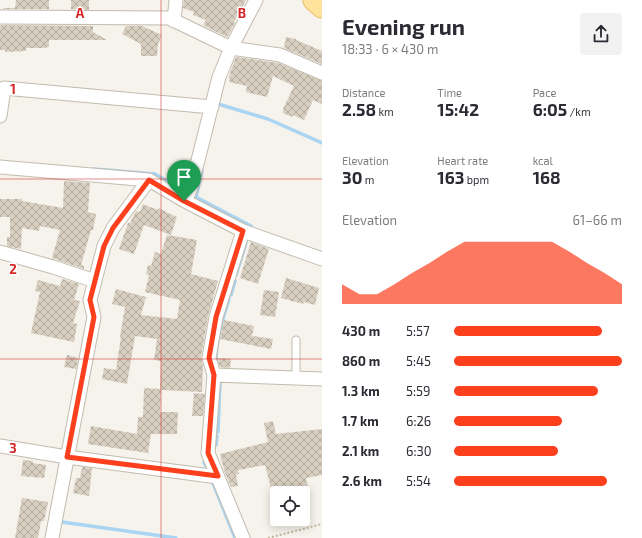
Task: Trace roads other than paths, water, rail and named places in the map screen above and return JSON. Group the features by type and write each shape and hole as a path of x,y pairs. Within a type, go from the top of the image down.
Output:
{"main road":[{"path":"314,0 322,7"}],"street":[{"path":"174,21 176,0"},
{"path":"184,201 191,188 219,77 231,48 256,0"},
{"path":"0,17 169,18 231,48 280,55 322,73"},
{"path":"0,116 4,88 212,107"},
{"path":"0,167 149,180 184,201 243,231 322,259"},
{"path":"52,538 94,317 90,300 104,246 113,228 149,180"},
{"path":"243,231 216,317 209,358 214,375 208,453 243,538"},
{"path":"0,252 95,281"},
{"path":"214,375 322,379"},
{"path":"0,446 67,457 218,476"}],"lane":[{"path":"296,340 296,378"}],"waterway":[{"path":"217,107 218,104 268,119 322,143"},
{"path":"94,169 155,174 182,190"},
{"path":"202,170 196,197 251,226"},
{"path":"236,275 246,243"},
{"path":"231,295 235,281"},
{"path":"216,360 216,352 222,321 229,299"},
{"path":"218,432 220,381"},
{"path":"216,445 217,436"},
{"path":"204,462 208,470"},
{"path":"213,483 235,538"},
{"path":"62,522 176,538"}]}
